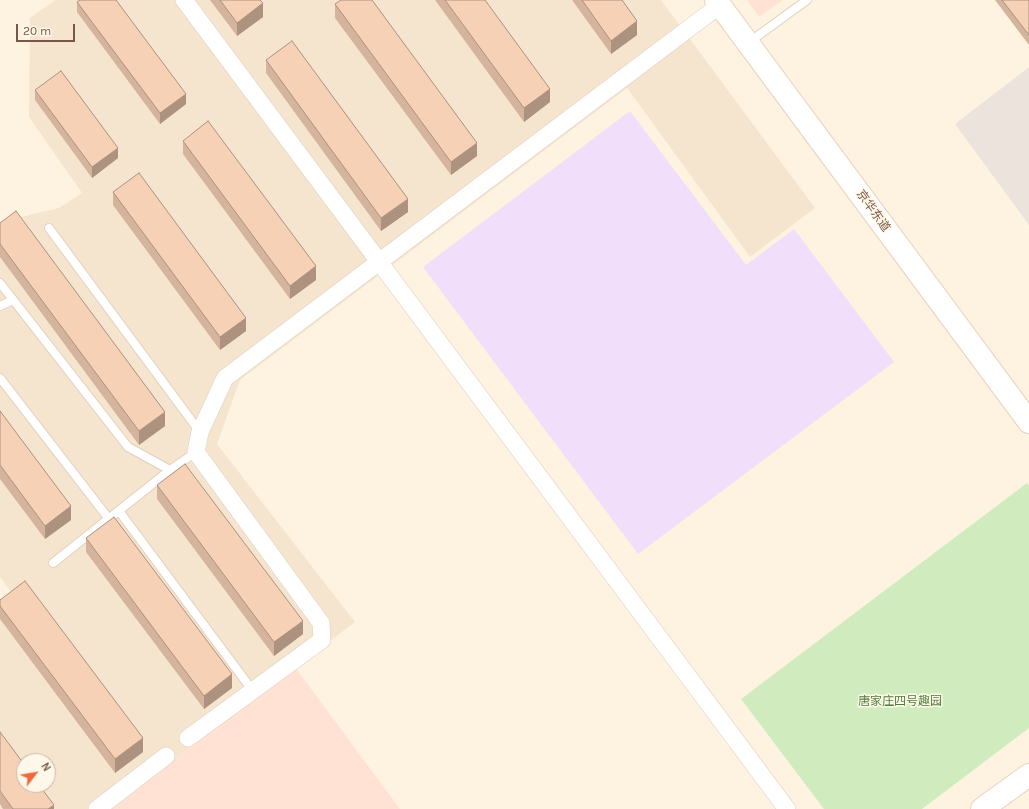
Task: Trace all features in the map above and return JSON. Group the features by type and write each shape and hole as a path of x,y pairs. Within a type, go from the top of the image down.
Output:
{"main road":[{"name":"京华东道","path":"718,2 1029,422"},
{"path":"982,809 1029,775"}],"street":[{"path":"184,0 787,809"},
{"path":"188,738 322,640 321,623 196,452 200,432 225,378 718,2"},
{"path":"97,809 166,756"}],"lane":[{"path":"748,43 807,0"},
{"path":"49,228 200,432"},
{"path":"0,283 128,447 170,470"},
{"path":"0,306 14,300"},
{"path":"0,378 109,519"},
{"path":"53,563 170,470 196,452"},
{"path":"119,511 253,691"}],"shaded area":[{"path":"55,0 661,0 815,208 750,257 627,88 240,380 217,444 355,622 109,809 0,809 0,602 12,593 0,577 0,230 16,218 59,208 82,193 29,117 30,18"},
{"path":"747,0 783,0 759,17"},
{"path":"1029,67 1029,225 955,124"},
{"path":"630,111 746,265 794,229 894,362 638,554 423,267"},
{"path":"295,667 400,809 109,809"}],"green space":[{"name":"唐家庄四号趣园","path":"1027,483 1029,486 1029,728 922,809 824,809 741,699"}],"building":[{"path":"80,0 116,0 186,94 160,113 77,2"},
{"path":"220,0 260,0 263,3 237,23"},
{"path":"341,0 372,0 477,143 451,162 335,4"},
{"path":"445,0 485,0 550,89 524,108"},
{"path":"582,0 622,0 637,21 611,41"},
{"path":"1002,0 1029,0 1029,35"},
{"path":"292,41 408,199 381,218 266,60"},
{"path":"61,71 118,148 92,167 35,90"},
{"path":"208,121 316,266 290,286 183,141"},
{"path":"139,173 246,318 220,337 113,192"},
{"path":"16,211 165,412 139,431 0,244 0,223"},
{"path":"0,411 71,506 45,526 0,465"},
{"path":"185,464 303,621 274,642 157,485"},
{"path":"114,517 232,674 204,696 86,538"},
{"path":"25,581 143,738 115,759 0,606 0,600"},
{"path":"0,732 16,753 16,793 45,793 54,805 48,809 13,809 0,791"}]}
